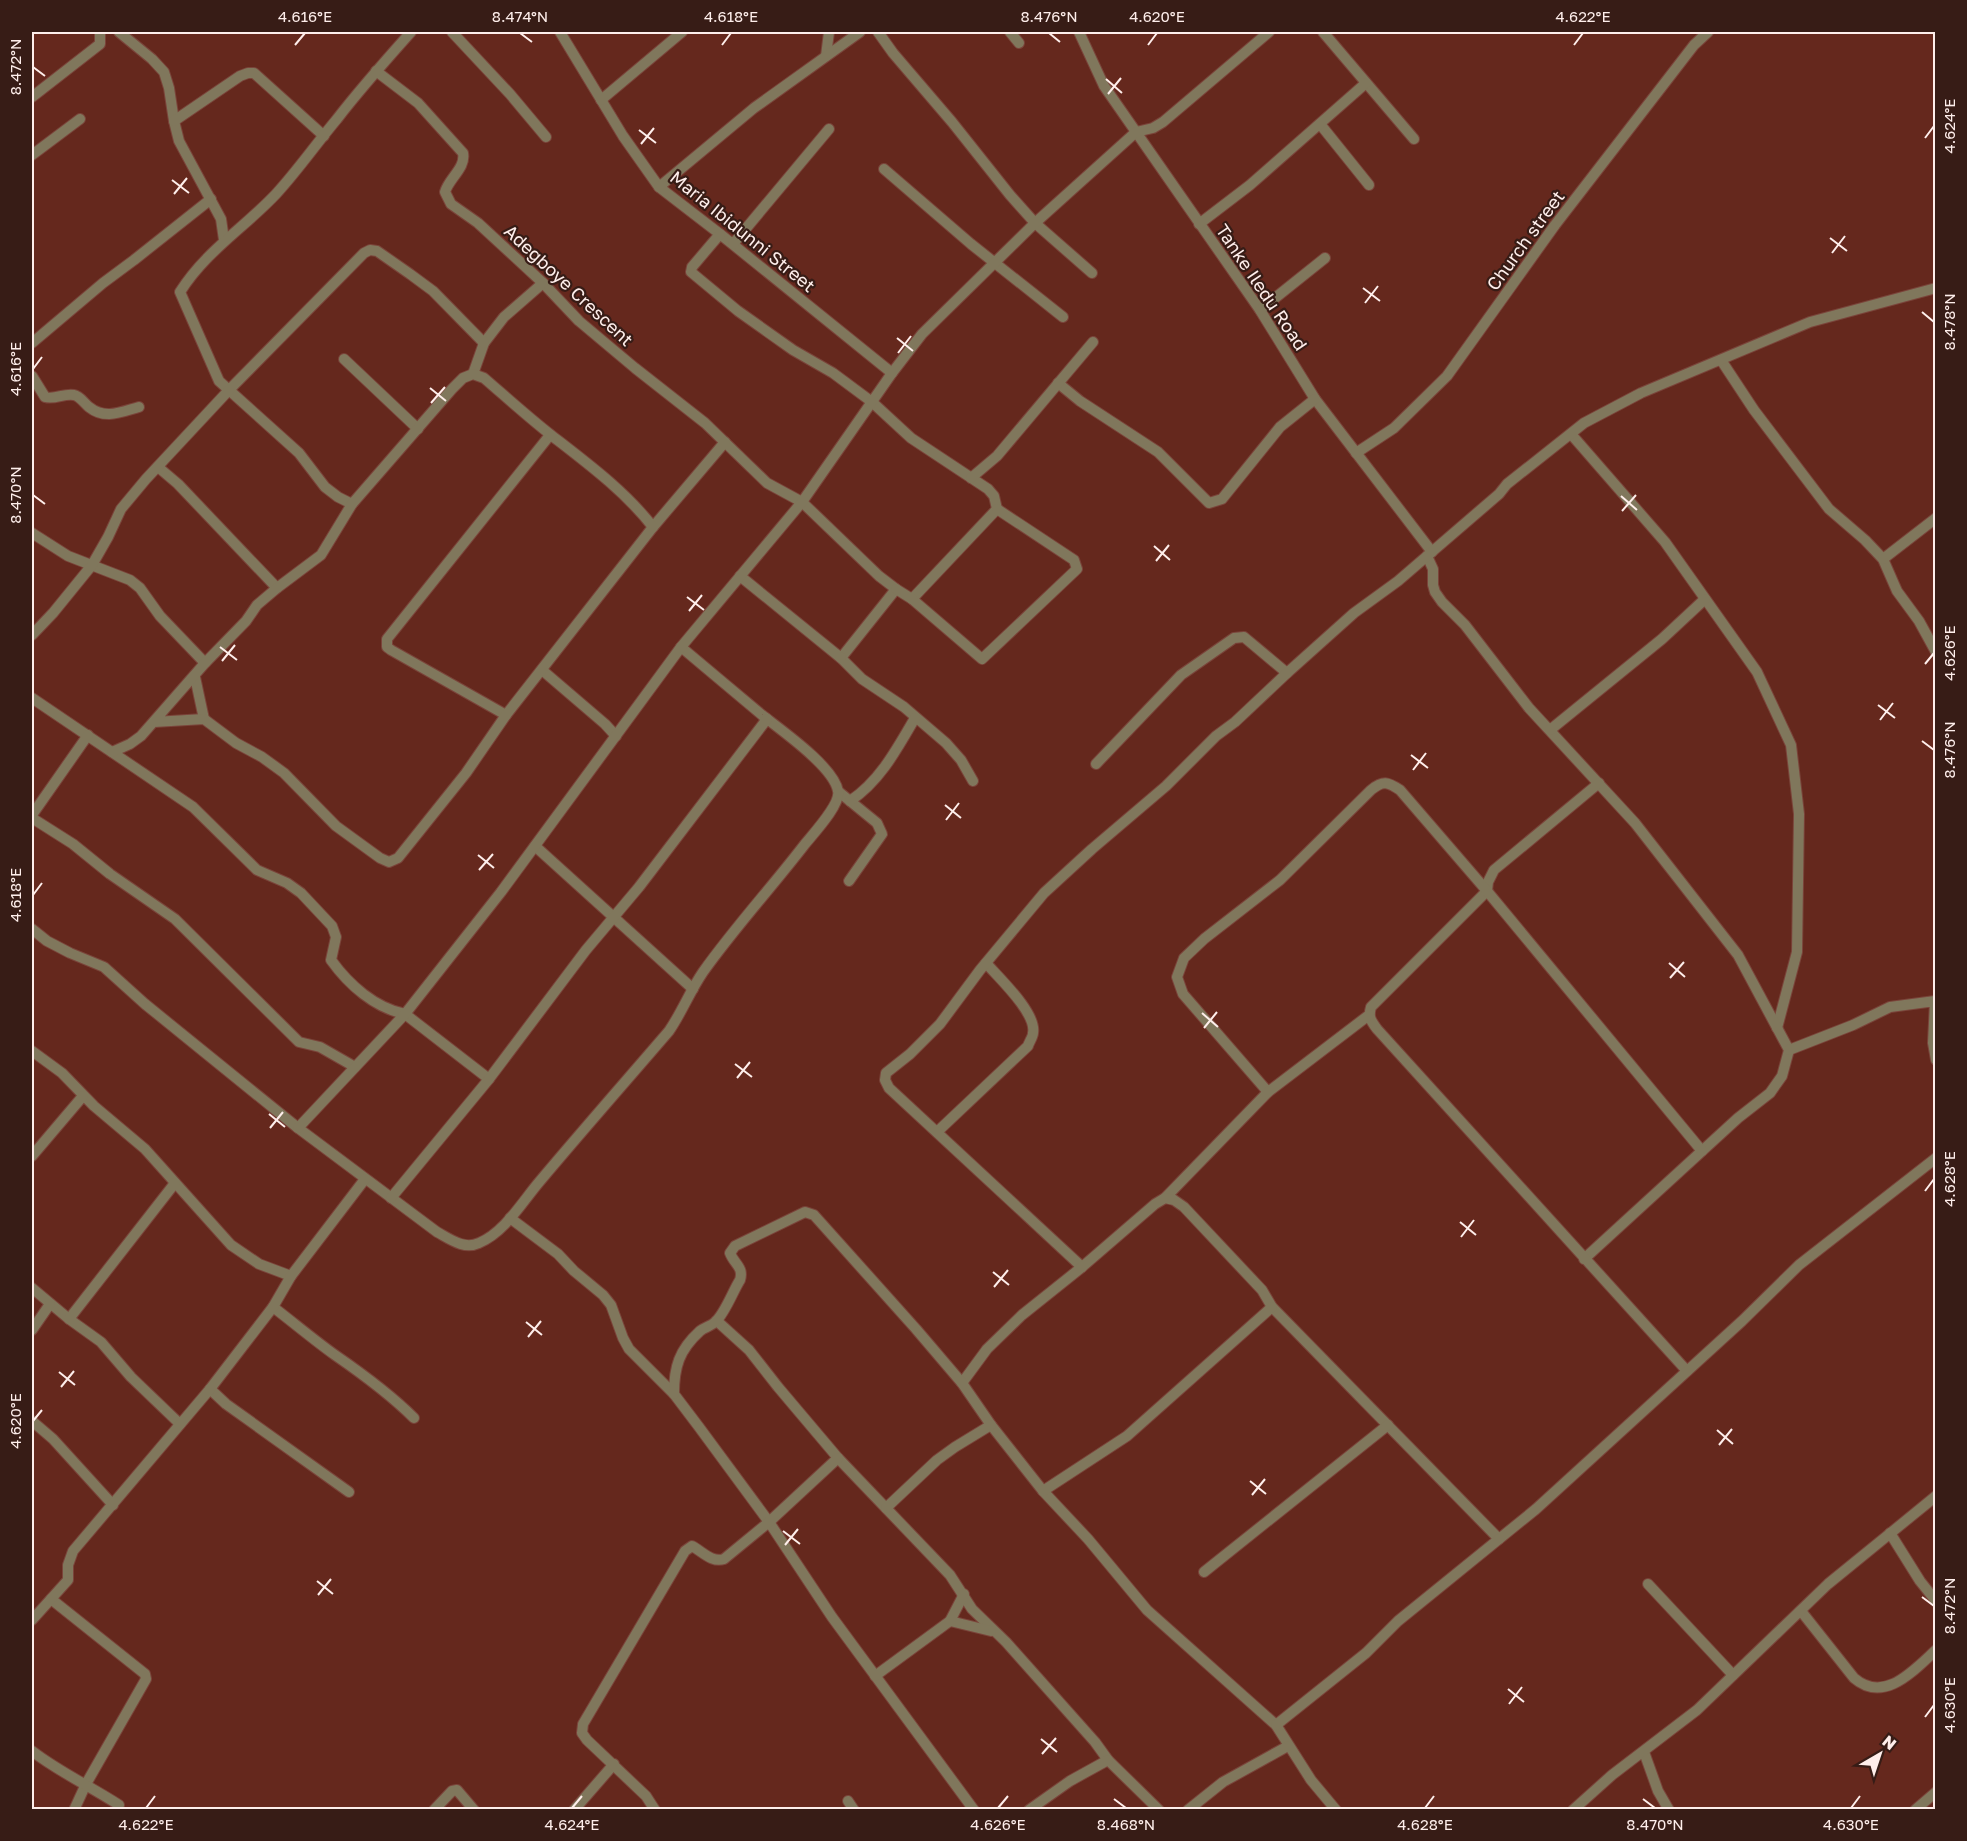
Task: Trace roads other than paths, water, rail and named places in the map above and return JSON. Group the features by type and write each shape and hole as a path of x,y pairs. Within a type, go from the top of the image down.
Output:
{"street":[{"path":"34,91 100,44 100,32"},
{"path":"119,32 152,58 164,72 179,141 222,219 224,240"},
{"path":"352,504 326,488 299,453 219,381 180,292 224,240 274,196 376,71 411,32"},
{"path":"452,32 510,94 546,137"},
{"name":"Maria Ibidunni Street","path":"560,32 623,136 659,187 892,373"},
{"path":"601,100 681,32"},
{"path":"826,56 829,32"},
{"path":"659,187 754,108 860,32"},
{"path":"878,32 1035,223 1092,273"},
{"path":"1010,32 1019,43"},
{"name":"Tanke Iledu Road","path":"1079,32 1104,86 1260,310 1315,399 1429,554"},
{"path":"298,1128 405,1014 535,846 681,647 802,502 922,334 1035,223 1136,132 1154,128 1163,122 1269,32"},
{"path":"1323,32 1414,139"},
{"name":"Church street","path":"1356,453 1394,428 1447,376 1555,225 1694,45 1708,32"},
{"name":"Adegboye Crescent","path":"376,71 418,104 463,153 463,164 445,192 451,204 478,223 543,283 579,321 705,423 767,483 802,502 879,576 912,599 982,659 1077,569 1074,560 997,509"},
{"path":"174,121 240,76 254,73 324,136"},
{"path":"1199,224 1250,185 1366,83"},
{"path":"32,155 80,119"},
{"path":"1320,124 1369,185"},
{"path":"733,244 829,129"},
{"path":"884,169 1063,317"},
{"path":"32,344 104,283 211,199"},
{"path":"720,234 692,267 691,272 738,311 793,350 833,373 872,402 911,438 994,496 997,509 912,599"},
{"path":"32,635 92,565 121,509 229,390 363,253 370,250 377,251 433,291 484,343"},
{"path":"1260,310 1325,258"},
{"path":"473,374 484,343 504,317 543,283"},
{"path":"1082,1267 889,1088 885,1080 886,1073 940,1024 986,963 1044,893 1166,786 1216,736 1243,715 1354,613 1398,582 1499,494 1507,484 1584,423 1641,393 1810,322 1935,288"},
{"path":"970,478 997,456 1093,342"},
{"path":"344,359 418,429"},
{"path":"1721,360 1754,410 1829,509 1883,559 1897,591 1919,621 1935,652"},
{"path":"112,752 141,736 205,663 246,621 257,605 321,555 352,504 463,378 473,374 484,378 550,435 582,458 642,513 653,527"},
{"path":"32,376 45,397 71,394 77,396 96,412 106,415 139,407"},
{"path":"1058,383 1080,401 1158,452 1209,503 1222,499 1280,427 1315,399"},
{"path":"1571,434 1665,542 1757,672 1791,745 1799,814 1797,952 1777,1028"},
{"path":"506,715 391,650 387,647 387,639 550,435"},
{"path":"154,722 204,719 236,743 262,757 284,773 336,826 380,858 389,862 398,858 466,773 506,715 653,527 725,441"},
{"path":"158,467 178,484 277,588"},
{"path":"1883,559 1935,518"},
{"path":"32,533 68,556 129,580 140,588 160,616 205,663"},
{"path":"1429,554 1433,569 1433,585 1442,603 1465,625 1529,708 1635,823 1738,955 1789,1050 1782,1076 1770,1093 1738,1118 1584,1259"},
{"path":"740,576 841,658 862,679 896,702 946,743 961,760 973,781"},
{"path":"841,658 896,589"},
{"path":"1550,730 1662,639 1705,600"},
{"path":"1096,764 1181,675 1234,638 1244,637 1287,673"},
{"path":"681,647 798,742 834,780 839,792 877,824 882,834 849,881"},
{"path":"542,670 616,736"},
{"path":"195,677 204,719"},
{"path":"32,698 193,807 257,870 286,883 301,893 332,926 336,937 331,960 337,969 374,1002 390,1011 405,1014 489,1079"},
{"path":"850,801 865,791 879,776 915,718"},
{"path":"391,1198 489,1079 767,719"},
{"path":"88,735 32,817 74,844 110,874 175,919 299,1042 320,1047 355,1067"},
{"path":"1268,1092 1183,994 1177,977 1184,958 1204,939 1280,880 1379,783 1388,782 1400,790 1487,891 1702,1151"},
{"path":"1599,783 1494,870 1488,882 1487,891 1371,1007 1369,1014 1377,1029 1687,1371"},
{"path":"32,929 70,953 104,967 145,1004 365,1179 437,1232 457,1243 471,1246 481,1243 510,1218 669,1031 704,971 757,901 836,804 839,792"},
{"path":"535,846 693,989"},
{"path":"937,1132 1028,1046 1034,1032 1032,1020 1020,1002 986,963"},
{"path":"1935,991 1933,1043 1935,1060"},
{"path":"1789,1050 1844,1029 1890,1007 1935,1001"},
{"path":"962,1383 987,1349 1022,1315 1165,1198 1268,1092 1369,1014"},
{"path":"32,1051 62,1073 83,1096 145,1149 231,1245 259,1264 291,1276"},
{"path":"32,1156 83,1096"},
{"path":"1276,1725 1366,1653 1398,1621 1536,1509 1799,1265 1935,1158"},
{"path":"32,1620 68,1580 68,1565 73,1551 210,1389 273,1307 291,1276 365,1179"},
{"path":"69,1319 175,1183"},
{"path":"1165,1198 1174,1200 1184,1208 1262,1290 1272,1307 1499,1539"},
{"path":"674,1394 674,1372 679,1360 689,1343 702,1330 717,1321 742,1273 741,1267 732,1259 730,1253 735,1246 805,1212 814,1215 962,1383 991,1425 1043,1491 1088,1539 1147,1610 1276,1725 1311,1780 1336,1809"},
{"path":"510,1218 558,1254 611,1305 629,1348 674,1394 769,1522 818,1598 974,1809"},
{"path":"32,1288 101,1342 131,1377 180,1425"},
{"path":"32,1330 50,1304"},
{"path":"273,1307 368,1377 414,1418"},
{"path":"1043,1491 1127,1436 1272,1307"},
{"path":"717,1321 749,1350 838,1458 950,1575 972,1610 1006,1642 1095,1742 1108,1760 1160,1809"},
{"path":"210,1389 226,1404 349,1492"},
{"path":"32,1421 52,1439 113,1505"},
{"path":"886,1508 937,1460 991,1425"},
{"path":"1204,1572 1388,1425"},
{"path":"655,1809 646,1796 587,1740 582,1732 583,1724 685,1551 692,1546 718,1561 724,1559 769,1522 838,1458"},
{"path":"1573,1809 1612,1775 1697,1710 1828,1584 1935,1496"},
{"path":"1890,1533 1935,1601"},
{"path":"1648,1584 1733,1675"},
{"path":"875,1676 950,1621 964,1594"},
{"path":"51,1599 145,1674 146,1679 74,1809"},
{"path":"1801,1611 1854,1678 1863,1686 1876,1688 1900,1681 1935,1650"},
{"path":"950,1621 992,1631"},
{"path":"1188,1809 1223,1782 1288,1746"},
{"path":"32,1751 52,1767 86,1784 119,1805"},
{"path":"1644,1752 1658,1791 1669,1809"},
{"path":"1029,1809 1070,1781 1108,1760"},
{"path":"574,1809 614,1764"},
{"path":"434,1809 452,1791 457,1790 474,1809"},
{"path":"1915,1809 1935,1792"}]}
